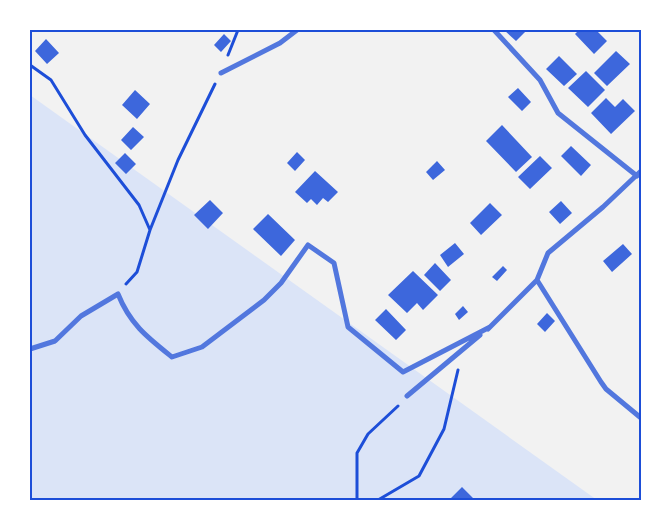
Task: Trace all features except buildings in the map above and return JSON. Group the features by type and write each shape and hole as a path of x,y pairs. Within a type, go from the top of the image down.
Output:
{"street":[{"path":"221,73 280,43 297,30"},
{"path":"407,396 490,327 537,280 548,253 603,207 639,173 558,113 540,80 494,30"},
{"path":"30,349 55,341 81,316 118,294 124,309 144,334 172,357 202,347 264,300 281,283 308,245 334,263 348,327 403,372 490,327"},
{"path":"537,280 606,389 641,418"}],"path":[{"path":"118,294 137,272 150,230 178,160 221,73 238,30"},
{"path":"30,65 51,80 85,135 139,205 150,230"},
{"path":"378,500 419,476 444,430 464,348"},
{"path":"357,500 358,453 368,434 407,396"}],"shaded area":[{"path":"30,95 597,500 30,500"}]}
